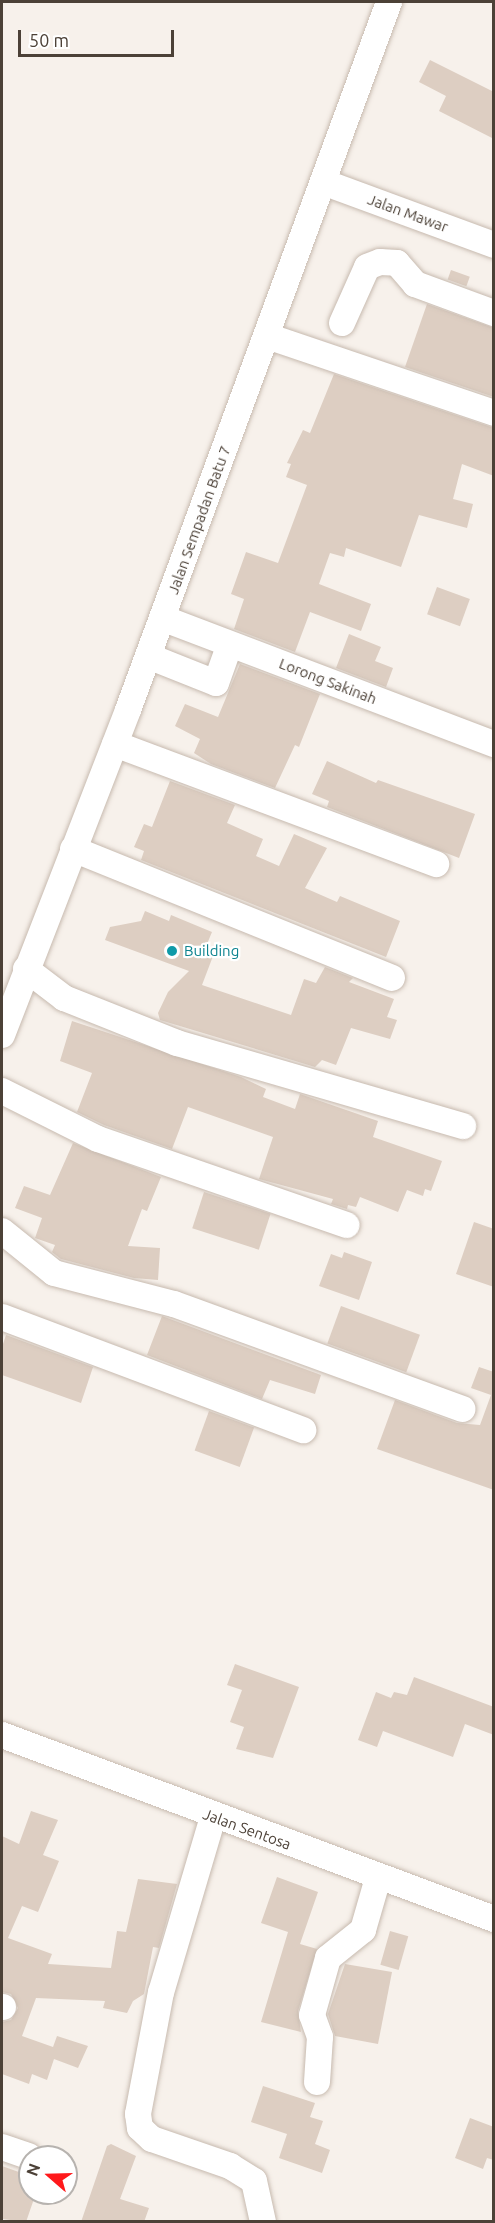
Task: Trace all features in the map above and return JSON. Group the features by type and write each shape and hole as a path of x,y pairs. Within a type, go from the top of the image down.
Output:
{"street":[{"name":"Jalan Sempadan Batu 7","path":"2,1035 148,656 389,2"},
{"name":"Jalan Mawar","path":"323,182 494,245"},
{"path":"342,323 367,267 380,262 398,263 415,284 494,313"},
{"path":"267,336 494,413"},
{"name":"Lorong Sakinah","path":"162,618 494,744"},
{"path":"148,656 216,683 230,645"},
{"path":"115,744 436,864"},
{"path":"73,849 392,978"},
{"path":"26,969 64,998 177,1043 463,1126"},
{"path":"2,1091 98,1139 347,1225"},
{"path":"2,1232 54,1274 174,1304 462,1409"},
{"path":"2,1317 303,1430"},
{"name":"Jalan Sentosa","path":"2,1734 213,1817 494,1919"},
{"path":"213,1817 161,1992 138,2114 140,2128 152,2139 230,2166 254,2181 263,2222"},
{"path":"317,2082 320,2037 312,2015 328,1958 363,1930 378,1878"},
{"path":"2,2147 18,2153"}],"building":[{"path":"430,60 494,92 494,139 439,111 446,96 419,82"},
{"path":"451,270 470,277 466,286 448,279"},
{"path":"427,304 494,328 494,397 405,367"},
{"path":"334,374 494,428 494,476 462,464 453,499 473,504 467,528 419,515 401,567 346,548 344,557 330,553 319,584 371,604 361,631 310,612 295,652 234,629 244,599 231,594 246,552 278,563 307,485 286,477 291,464 287,463 303,430 310,433"},
{"path":"437,587 470,599 460,626 427,614"},
{"path":"349,634 381,647 375,661 393,668 386,687 336,668"},
{"path":"240,664 320,694 299,747 295,745 275,788 211,764 194,753 200,739 175,726 185,704 218,717"},
{"path":"327,761 376,783 378,780 475,814 459,858 327,807 329,801 312,794"},
{"path":"170,781 235,805 227,823 263,839 256,856 279,866 294,834 327,848 305,888 337,902 340,896 400,921 386,957 141,860 144,851 134,847 144,824 152,827"},
{"path":"145,911 169,921 171,915 212,932 207,944 209,951 218,943 202,985 291,1015 304,979 316,983 325,967 353,978 349,982 394,999 387,1017 397,1020 390,1039 351,1028 336,1065 322,1060 315,1067 160,1020 158,1013 168,992 189,971 105,940 110,927 141,921"},
{"path":"72,1021 241,1077 266,1089 263,1097 295,1109 300,1094 378,1121 373,1137 442,1161 431,1191 425,1189 423,1196 407,1190 398,1212 360,1197 356,1207 348,1205 347,1209 331,1204 333,1199 259,1179 273,1137 188,1107 172,1149 104,1125 77,1112 92,1073 60,1061"},
{"path":"73,1143 161,1177 147,1211 142,1209 128,1246 160,1248 158,1280 134,1278 61,1259 52,1252 55,1245 35,1238 42,1218 15,1208 24,1186 50,1195"},
{"path":"204,1192 271,1214 259,1250 192,1228"},
{"path":"474,1222 494,1229 494,1287 456,1274"},
{"path":"344,1252 372,1262 359,1300 319,1286 331,1254 342,1258"},
{"path":"341,1306 420,1335 406,1372 327,1344"},
{"path":"162,1316 321,1375 315,1394 270,1380 262,1399 147,1355"},
{"path":"6,1335 93,1367 81,1403 2,1375 2,1347"},
{"path":"479,1367 494,1372 494,1490 377,1449 395,1400 457,1423 480,1425 491,1395 471,1388"},
{"path":"209,1411 254,1427 240,1467 195,1450"},
{"path":"235,1664 299,1687 273,1758 236,1749 244,1727 230,1722 242,1690 227,1685"},
{"path":"414,1677 494,1707 494,1735 465,1724 453,1757 383,1731 377,1747 358,1740 376,1692 391,1698 394,1692 407,1695"},
{"path":"31,1811 58,1820 43,1855 59,1861 38,1912 22,1906 8,1938 52,1954 48,1964 111,1968 117,1931 126,1932 138,1879 177,1884 159,1948 153,1947 144,1994 133,2001 127,2013 103,2008 105,2001 36,1998 22,2036 53,2047 57,2036 88,2046 78,2068 54,2059 47,2080 32,2074 29,2084 2,2074 2,2022 11,2020 18,2008 11,1994 2,1992 2,1836 19,1844"},
{"path":"277,1877 318,1892 300,1944 317,1949 298,2011 301,2032 261,2022 288,1932 261,1923"},
{"path":"390,1931 408,1936 399,1970 380,1965"},
{"path":"345,1964 392,1972 378,2044 335,2036 328,2014"},
{"path":"263,2086 315,2103 310,2117 323,2121 315,2144 330,2150 322,2173 279,2158 287,2134 251,2122"},
{"path":"470,2118 494,2127 494,2160 487,2158 483,2169 455,2158"},
{"path":"111,2144 136,2156 120,2199 149,2208 144,2222 81,2222 107,2146"},
{"path":"2,2166 18,2172 18,2205 32,2205 26,2222 2,2219"}],"place":[{"name":"Building","path":"172,951"}]}
